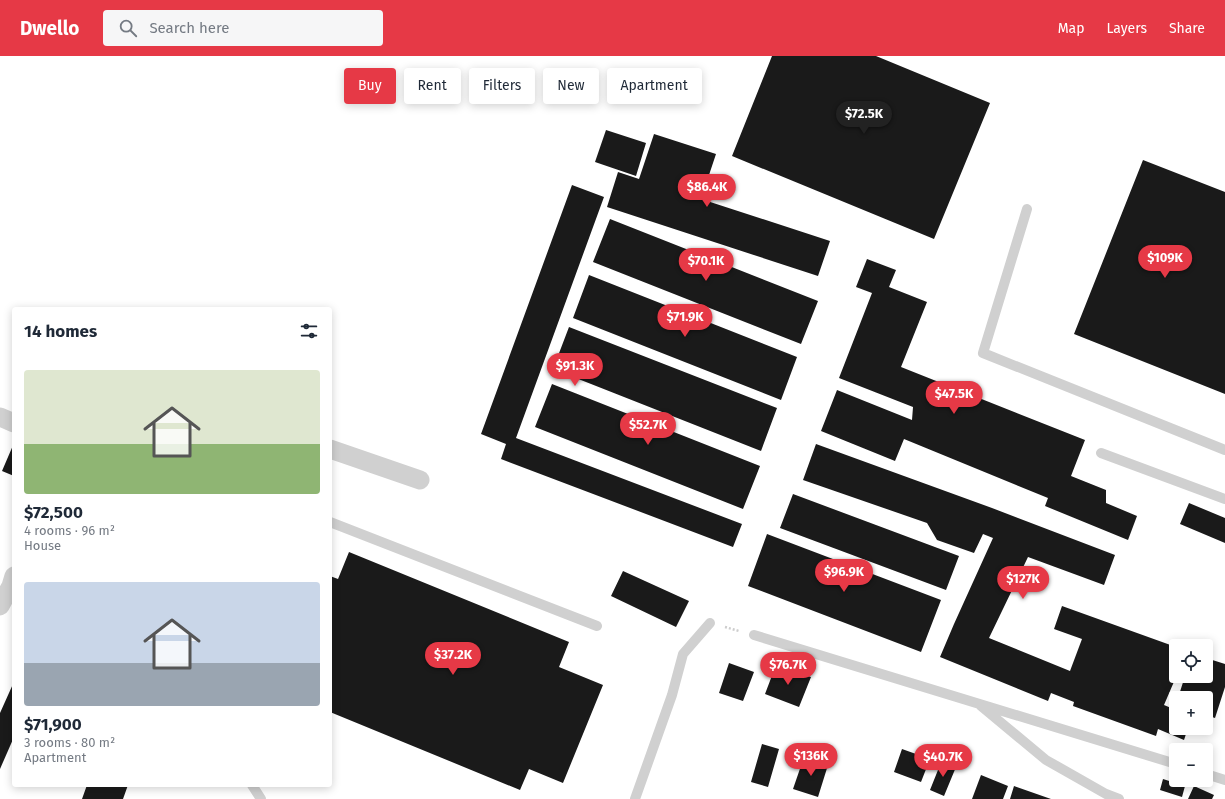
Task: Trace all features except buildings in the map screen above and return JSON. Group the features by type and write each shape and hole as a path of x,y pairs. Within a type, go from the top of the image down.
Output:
{"street":[{"path":"0,417 12,422"},
{"path":"332,450 420,480"},
{"path":"0,606 8,581"}],"lane":[{"path":"1027,209 983,353 1225,450"},
{"path":"1101,453 1225,499"},
{"path":"332,523 597,626"},
{"path":"634,799 672,695 682,654 710,623"},
{"path":"754,634 1169,762"},
{"path":"977,703 1046,760 1106,794 1119,799"},
{"path":"1213,776 1225,780"},
{"path":"253,787 260,799"}],"path":[{"path":"710,623 754,634"}]}
